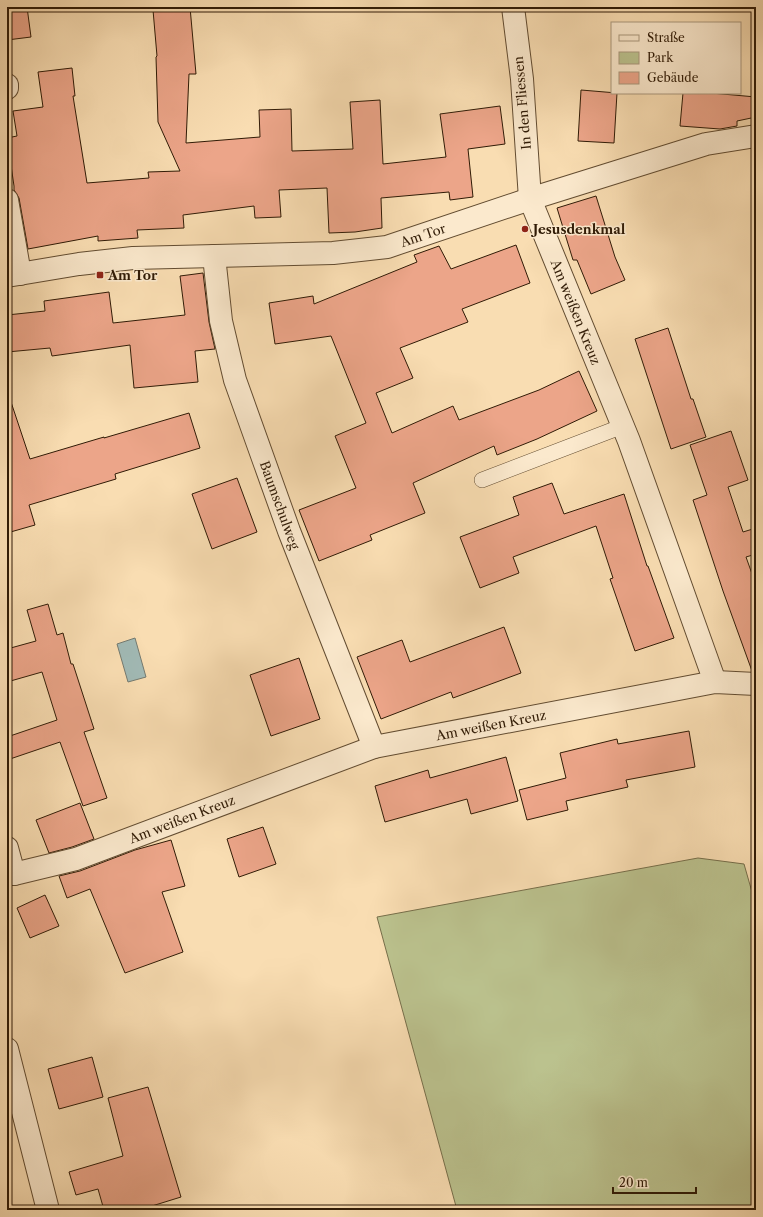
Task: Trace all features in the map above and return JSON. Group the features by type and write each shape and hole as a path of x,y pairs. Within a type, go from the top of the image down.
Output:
{"street":[{"name":"In den Fliessen","path":"513,7 522,79 530,199"},
{"name":"Am Tor","path":"14,275 79,264 133,258 333,253 387,247 530,199 706,144 756,136"},
{"name":"Am weißen Kreuz","path":"11,879 76,859 374,747 715,682 623,426 530,199"},
{"path":"7,200 14,275"},
{"name":"Baumschulweg","path":"214,256 221,321 235,380 289,531 374,747"},
{"path":"715,682 756,684"},
{"path":"7,848 11,879"},
{"path":"7,1049 48,1210"}],"lane":[{"path":"482,480 623,426"}],"green space":[{"path":"698,858 744,864 756,906 756,1210 457,1210 377,917"}],"water":[{"path":"135,638 146,677 128,682 117,644"}],"building":[{"path":"7,7 27,7 31,37 7,40"},
{"path":"190,7 196,74 189,74 186,143 260,137 259,110 291,109 292,151 353,149 350,102 380,100 383,164 446,157 440,114 500,106 505,144 468,149 473,197 450,200 449,192 381,198 382,228 355,232 329,233 327,188 279,190 281,217 255,218 254,206 183,215 184,228 137,230 138,238 98,241 98,236 28,249 19,198 14,190 7,138 17,136 13,111 43,107 38,72 72,68 75,96 73,96 87,183 149,178 148,172 180,171 158,122 157,56 153,10"},
{"path":"581,90 617,94 614,143 578,141"},
{"path":"683,94 722,94 756,97 756,117 737,121 737,126 720,129 680,126"},
{"path":"596,196 615,257 625,280 591,294 577,260 573,260 557,208"},
{"path":"516,245 530,283 462,309 468,322 400,348 413,378 376,393 392,433 453,406 459,420 539,390 579,371 597,411 537,439 497,455 494,446 413,483 425,513 370,535 372,540 319,561 299,510 356,488 335,436 366,423 331,336 275,344 269,303 313,296 314,304 417,262 414,255 439,246 451,269"},
{"path":"203,273 209,322 215,349 195,351 198,382 134,388 130,345 52,356 50,348 7,352 7,315 45,311 44,301 109,292 113,323 185,315 180,276"},
{"path":"668,328 691,399 693,399 706,437 671,449 635,339"},
{"path":"7,402 11,402 30,459 189,413 200,448 115,474 116,479 29,505 35,525 7,533"},
{"path":"731,431 748,480 728,487 743,532 756,528 756,554 746,557 756,585 756,671 752,671 723,591 693,500 707,495 690,445"},
{"path":"237,478 257,532 212,549 192,494"},
{"path":"552,483 564,514 624,494 647,566 674,638 635,651 610,579 613,578 596,526 513,557 519,573 480,588 460,537 519,515 513,497"},
{"path":"48,604 57,635 63,633 71,664 73,664 94,729 84,732 107,798 83,806 60,742 7,760 7,737 57,720 42,672 7,682 7,649 36,641 27,610"},
{"path":"504,627 521,673 453,698 451,692 381,719 357,657 402,640 410,662"},
{"path":"299,658 320,719 271,736 250,675"},
{"path":"689,731 695,767 626,780 628,787 566,801 568,810 527,820 519,790 566,778 560,753 617,739 618,744"},
{"path":"506,757 518,801 471,814 467,799 385,822 375,786 428,770 430,778"},
{"path":"80,803 94,839 49,853 36,820"},
{"path":"263,827 276,864 239,877 227,839"},
{"path":"171,840 185,886 162,892 183,952 125,973 90,889 67,898 59,876 80,871 135,850"},
{"path":"45,895 59,926 30,938 17,908"},
{"path":"92,1057 103,1097 59,1109 48,1069"},
{"path":"148,1087 181,1197 139,1210 104,1210 98,1189 76,1195 69,1172 123,1156 108,1098"}],"place":[{"name":"Jesusdenkmal","path":"525,229"},
{"name":"Am Tor","path":"100,275"}]}
